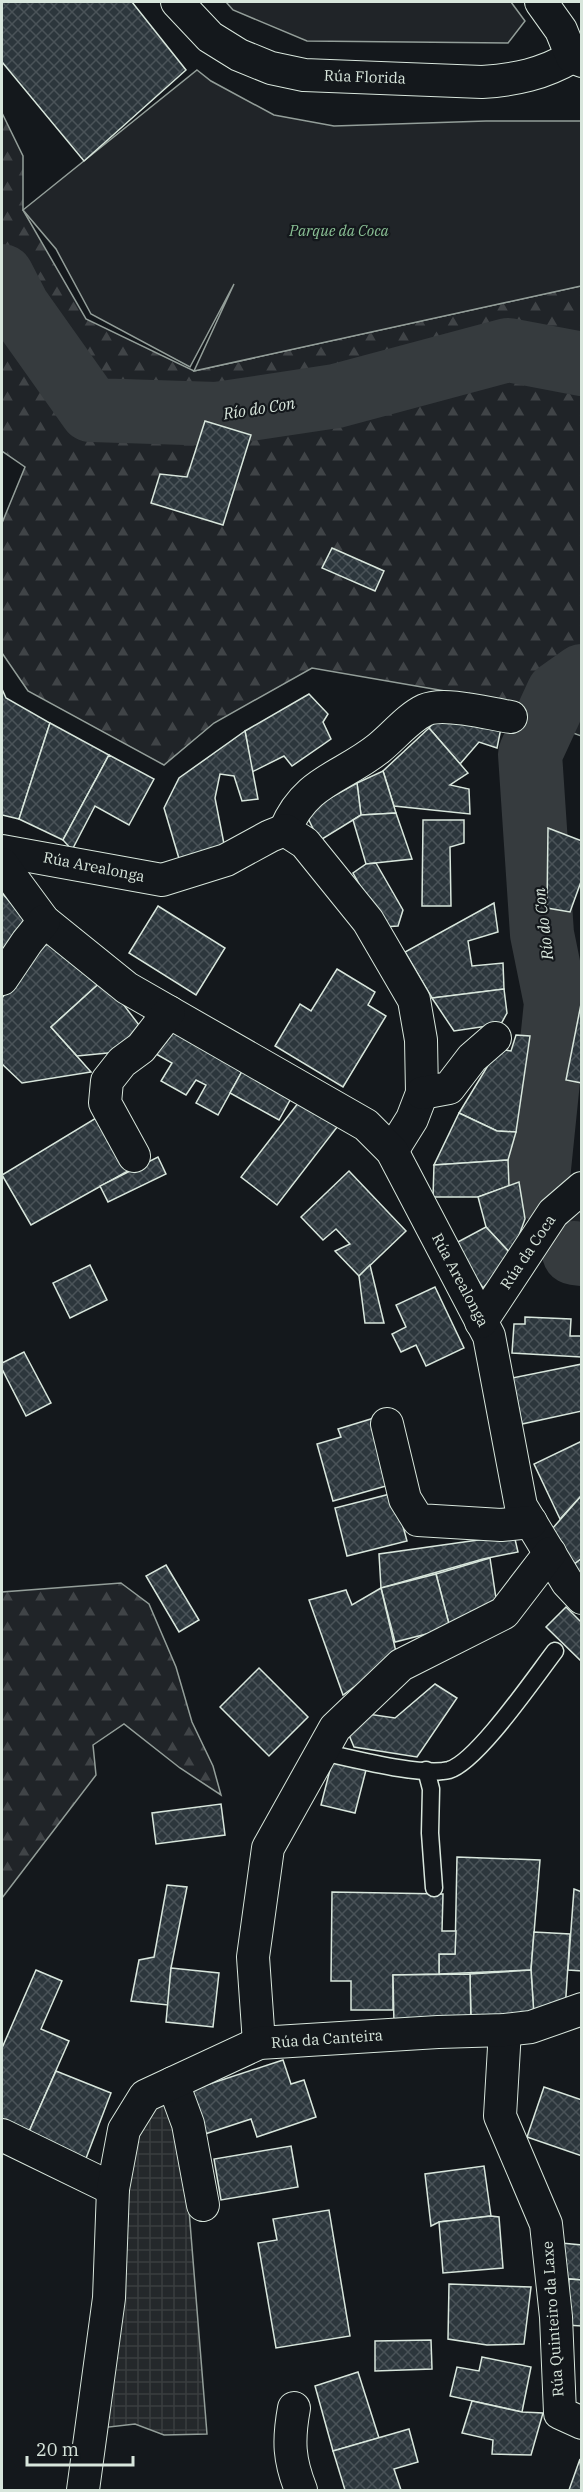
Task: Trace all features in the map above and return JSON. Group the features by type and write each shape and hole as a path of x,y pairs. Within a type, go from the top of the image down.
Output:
{"street":[{"name":"Rúa Florida","path":"177,2 210,37 239,55 271,68 304,75 482,82 510,80 577,59"},
{"path":"541,2 561,30 577,59"},
{"path":"392,1151 412,1119 422,1093 421,1040 414,1000 368,921 305,843 285,831 291,817 315,787 377,750 425,710 443,706 511,717"},
{"name":"Rúa Arealonga","path":"2,851 162,880 226,860 270,836 285,831"},
{"name":"Rúa Arealonga","path":"2,864 44,921 127,988 366,1125 392,1151 489,1336 521,1506 567,1582 582,1598"},
{"path":"2,979 44,921"},
{"path":"134,1156 105,1103 106,1081 122,1062 141,1048 169,1012"},
{"path":"422,1093 449,1088 471,1058 495,1038"},
{"name":"Rúa da Coca","path":"481,1322 553,1213 582,1188"},
{"path":"387,1424 405,1499 418,1520 501,1525 531,1522"},
{"path":"259,2043 253,1957 267,1848 335,1728 401,1665 504,1613 550,1553"},
{"name":"Rúa da Canteira","path":"83,2490 109,2298 113,2189 124,2130 145,2096 259,2043 505,2030 531,2027 582,2009"},
{"name":"Rúa Quinteiro da Laxe","path":"505,2030 500,2116 546,2224 556,2318 560,2413 582,2423"},
{"path":"173,2083 188,2124 203,2205"},
{"path":"2,2135 113,2189"},
{"path":"294,2409 289,2433 291,2465 301,2490"}],"lane":[{"path":"322,1752 426,1770 450,1770 470,1755 496,1728 555,1651"},
{"path":"426,1770 431,1789 430,1833 434,1888"}],"green space":[{"path":"226,2 511,2 525,21 508,43 307,41 233,10"},
{"name":"Parque da Coca","path":"197,70 211,81 274,115 334,126 486,121 581,121 581,286 194,371 234,284 190,367 91,314 56,249 23,210"},
{"path":"2,113 23,156 23,210 86,319 194,371 581,286 581,736 474,696 312,668 214,723 164,765 28,691 2,653 2,523 25,467 2,451"},
{"path":"581,1188 581,1273 538,1235"},
{"path":"121,1583 149,1604 176,1667 192,1722 213,1766 221,1795 180,1768 124,1724 93,1745 96,1775 2,1898 2,1592"}],"shaded area":[{"path":"173,2083 189,2210 207,2434 164,2435 135,2424 92,2429 124,2130"}],"building":[{"path":"2,2 132,2 186,70 84,161 2,62"},
{"path":"205,421 251,435 223,525 151,503 160,474 187,477"},
{"path":"332,548 384,571 375,591 322,568"},
{"path":"2,689 6,698 50,723 19,819 2,815"},
{"path":"309,694 328,714 323,722 331,739 292,766 284,756 252,772 245,731"},
{"path":"439,716 501,728 497,748 479,742 460,764 429,728"},
{"path":"50,723 109,755 63,840 19,819"},
{"path":"429,728 468,773 450,785 469,789 470,814 394,806 383,771"},
{"path":"245,731 258,799 242,801 234,776 220,774 215,798 225,849 180,862 164,808 179,778"},
{"path":"109,755 154,779 129,825 95,806 72,850 63,840"},
{"path":"383,771 396,813 361,815 357,783"},
{"path":"357,783 361,815 319,841 305,812"},
{"path":"396,813 412,859 366,864 353,820 361,815"},
{"path":"423,820 464,820 464,843 450,847 451,906 422,906"},
{"path":"548,828 582,841 582,879 570,912 547,908"},
{"path":"376,863 403,910 398,926 383,927 353,873 366,864"},
{"path":"2,893 26,920 2,964"},
{"path":"494,903 498,932 468,941 472,966 503,963 504,989 432,998 405,952"},
{"path":"158,906 225,948 196,995 129,953"},
{"path":"59,941 104,979 51,1027 91,1072 22,1083 2,1064 2,998 39,947"},
{"path":"337,969 375,992 368,1005 386,1016 343,1087 275,1046 300,1004 311,1011"},
{"path":"104,979 139,1025 118,1052 77,1056 51,1027"},
{"path":"504,989 507,1013 501,1024 454,1031 432,998"},
{"path":"582,999 582,1083 566,1080"},
{"path":"172,1025 245,1066 218,1115 196,1103 206,1085 196,1080 186,1095 161,1081 172,1063 156,1054"},
{"path":"516,1035 530,1036 516,1132 497,1131 459,1113 498,1049 511,1051"},
{"path":"245,1066 294,1093 279,1120 230,1093"},
{"path":"302,1098 338,1126 277,1205 241,1177"},
{"path":"459,1113 497,1131 516,1132 508,1160 434,1165"},
{"path":"96,1118 128,1171 31,1225 2,1175"},
{"path":"158,1157 166,1174 108,1202 100,1186"},
{"path":"508,1160 509,1186 478,1197 433,1197 434,1165"},
{"path":"349,1171 406,1231 359,1276 335,1251 350,1244 336,1229 323,1240 301,1217"},
{"path":"519,1182 525,1219 512,1255 486,1227 478,1197"},
{"path":"486,1227 512,1255 483,1288 454,1244"},
{"path":"90,1265 107,1300 70,1318 53,1283"},
{"path":"370,1265 384,1323 365,1323 359,1276"},
{"path":"435,1287 464,1348 426,1366 416,1345 401,1352 392,1334 406,1327 396,1305"},
{"path":"525,1317 571,1319 570,1336 582,1336 581,1357 512,1353 514,1324 525,1324"},
{"path":"24,1352 51,1403 26,1416 2,1369 2,1363"},
{"path":"582,1364 582,1411 522,1424 512,1378"},
{"path":"374,1418 393,1484 333,1501 317,1444 341,1437 338,1429"},
{"path":"582,1441 582,1495 560,1519 534,1464"},
{"path":"394,1493 407,1541 347,1556 335,1508"},
{"path":"582,1495 582,1558 572,1566 552,1529"},
{"path":"514,1535 518,1552 483,1559 381,1588 379,1554"},
{"path":"490,1558 497,1605 450,1628 436,1574"},
{"path":"582,1558 582,1577 572,1566"},
{"path":"166,1565 199,1620 179,1632 146,1576"},
{"path":"436,1574 450,1628 395,1642 381,1588"},
{"path":"381,1588 397,1656 343,1695 309,1600 346,1590 352,1605"},
{"path":"566,1607 582,1623 582,1662 546,1627"},
{"path":"259,1668 308,1717 269,1756 220,1707"},
{"path":"435,1684 457,1698 417,1757 354,1747 349,1735 361,1713 395,1718"},
{"path":"332,1762 366,1770 355,1813 321,1805"},
{"path":"221,1804 225,1835 156,1844 152,1813"},
{"path":"457,1857 540,1860 531,1970 439,1974 439,1954 455,1954"},
{"path":"167,1885 187,1887 171,1968 168,2005 131,2001 139,1960 154,1957"},
{"path":"574,1889 582,1892 582,1971 568,1970"},
{"path":"332,1892 443,1894 442,1931 456,1931 455,1954 439,1954 439,1974 393,1975 393,2010 351,2010 351,1981 331,1981"},
{"path":"534,1932 570,1934 565,2011 534,2016 531,1970"},
{"path":"171,1968 219,1973 213,2027 166,2022"},
{"path":"36,1970 62,1981 41,2029 69,2041 27,2136 2,2125 2,2048"},
{"path":"531,1970 534,2016 471,2024 470,1974"},
{"path":"470,1974 471,2024 394,2026 393,1975"},
{"path":"283,2060 291,2084 304,2080 316,2117 257,2137 251,2119 205,2134 191,2090"},
{"path":"56,2071 111,2093 85,2161 27,2136"},
{"path":"544,2087 582,2100 582,2156 527,2137"},
{"path":"291,2146 298,2187 221,2200 214,2159"},
{"path":"484,2166 491,2216 439,2222 431,2226 425,2174"},
{"path":"329,2210 350,2336 276,2348 258,2243 277,2240 273,2219"},
{"path":"499,2217 503,2268 443,2273 439,2222"},
{"path":"561,2243 582,2245 582,2280 558,2278"},
{"path":"569,2279 582,2280 582,2326 566,2325"},
{"path":"449,2284 531,2287 524,2344 487,2345 448,2339"},
{"path":"431,2340 432,2369 375,2371 375,2341"},
{"path":"482,2357 531,2367 522,2412 450,2396 457,2367 479,2371"},
{"path":"358,2372 379,2438 333,2451 315,2386"},
{"path":"472,2401 522,2412 543,2413 531,2455 492,2454 493,2440 462,2433"},
{"path":"409,2429 418,2462 394,2469 401,2490 345,2490 333,2451"},
{"path":"580,2459 582,2490 569,2490"}],"waterway":[{"name":"Río do Con","path":"2,276 18,307 91,410 217,414 336,396 508,350 582,364"},
{"name":"Río do Con","path":"537,1188 556,1003 542,934 530,754 558,693 582,676"},
{"name":"Río do Con","path":"574,1253 582,1254"}]}
